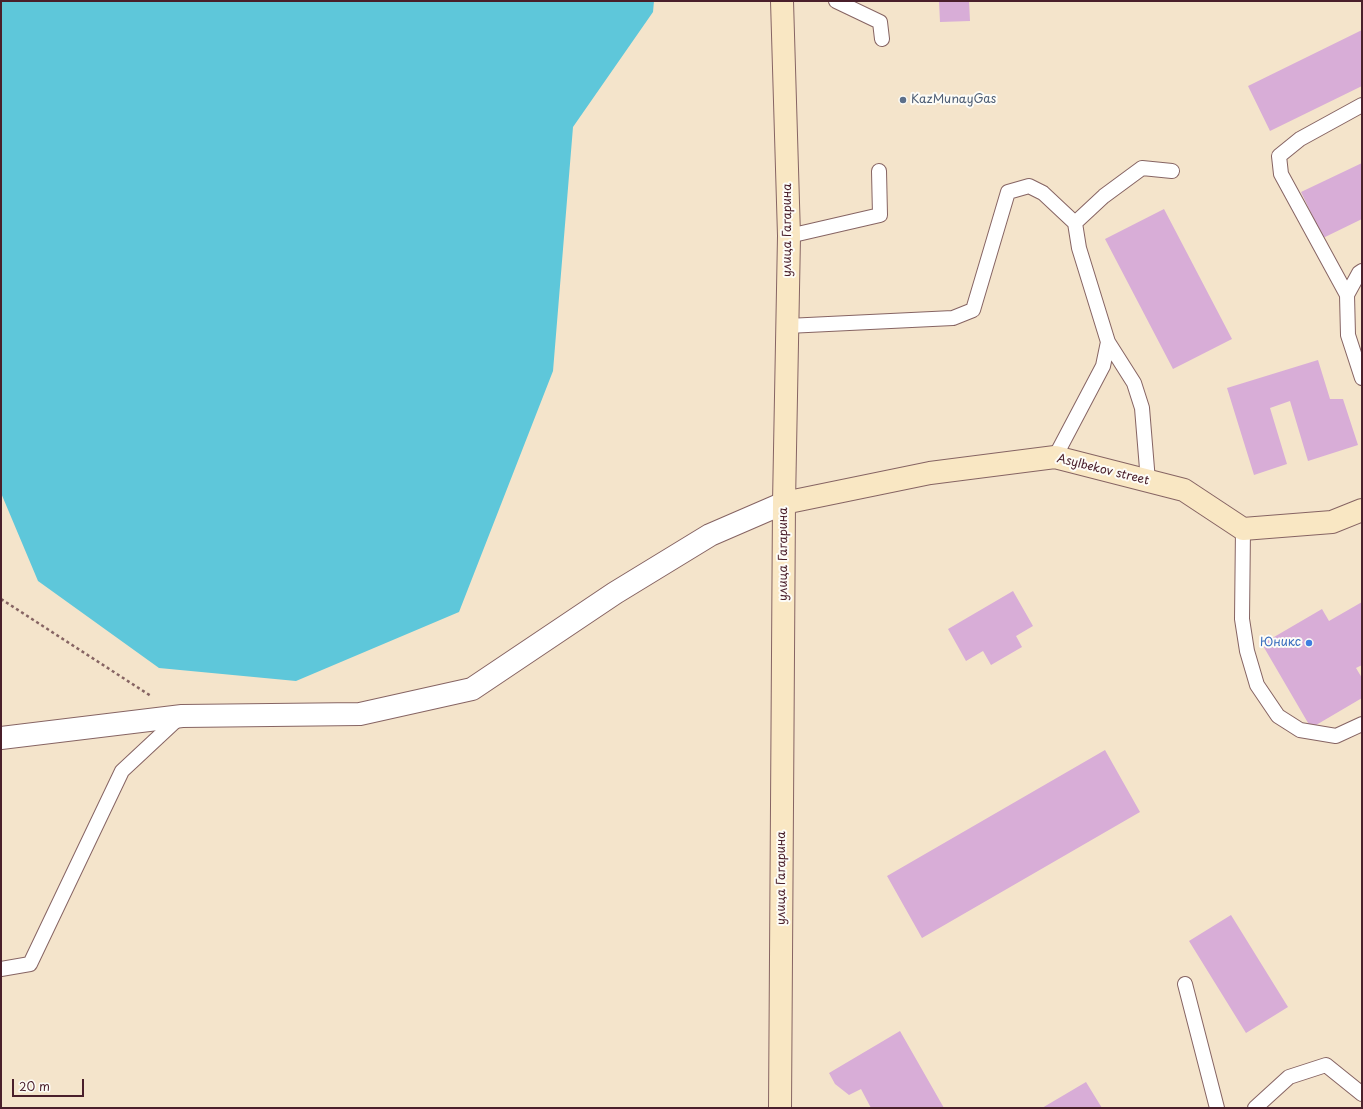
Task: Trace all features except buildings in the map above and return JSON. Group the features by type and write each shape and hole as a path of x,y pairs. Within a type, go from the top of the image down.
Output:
{"main road":[{"name":"улица Гагарина","path":"780,1108 784,503 789,236 782,1"},
{"name":"Asylbekov street","path":"784,503 930,473 1055,457 1184,490 1243,529"},
{"path":"1243,529 1332,522 1362,510"}],"street":[{"path":"1,738 182,716 360,714 472,689 615,593 710,535 784,503"}],"lane":[{"path":"836,1 880,22 882,39"},
{"path":"1362,105 1300,139 1279,156 1281,174 1347,295 1348,335 1362,378"},
{"path":"1075,223 1104,196 1142,168 1172,171"},
{"path":"789,236 880,215 879,171"},
{"path":"787,326 953,318 973,310 1008,192 1029,186 1043,193 1075,223 1078,248 1108,342 1134,383 1142,408 1148,481"},
{"path":"1347,295 1359,273 1362,271"},
{"path":"1055,457 1103,366 1108,342"},
{"path":"1243,529 1242,619 1256,685 1278,716 1300,730 1336,736 1362,724"},
{"path":"1,969 30,964 122,771 182,716"},
{"path":"1185,984 1217,1108"},
{"path":"1255,1108 1288,1077 1326,1065 1362,1094"}],"path":[{"path":"1,599 182,716"}],"water":[{"path":"1,1 654,1 653,12 573,127 553,371 459,612 296,681 159,668 38,581 1,493"}],"place":[{"name":"KazMunayGas","path":"903,100"},
{"name":"Юникс","path":"1309,643"}]}
